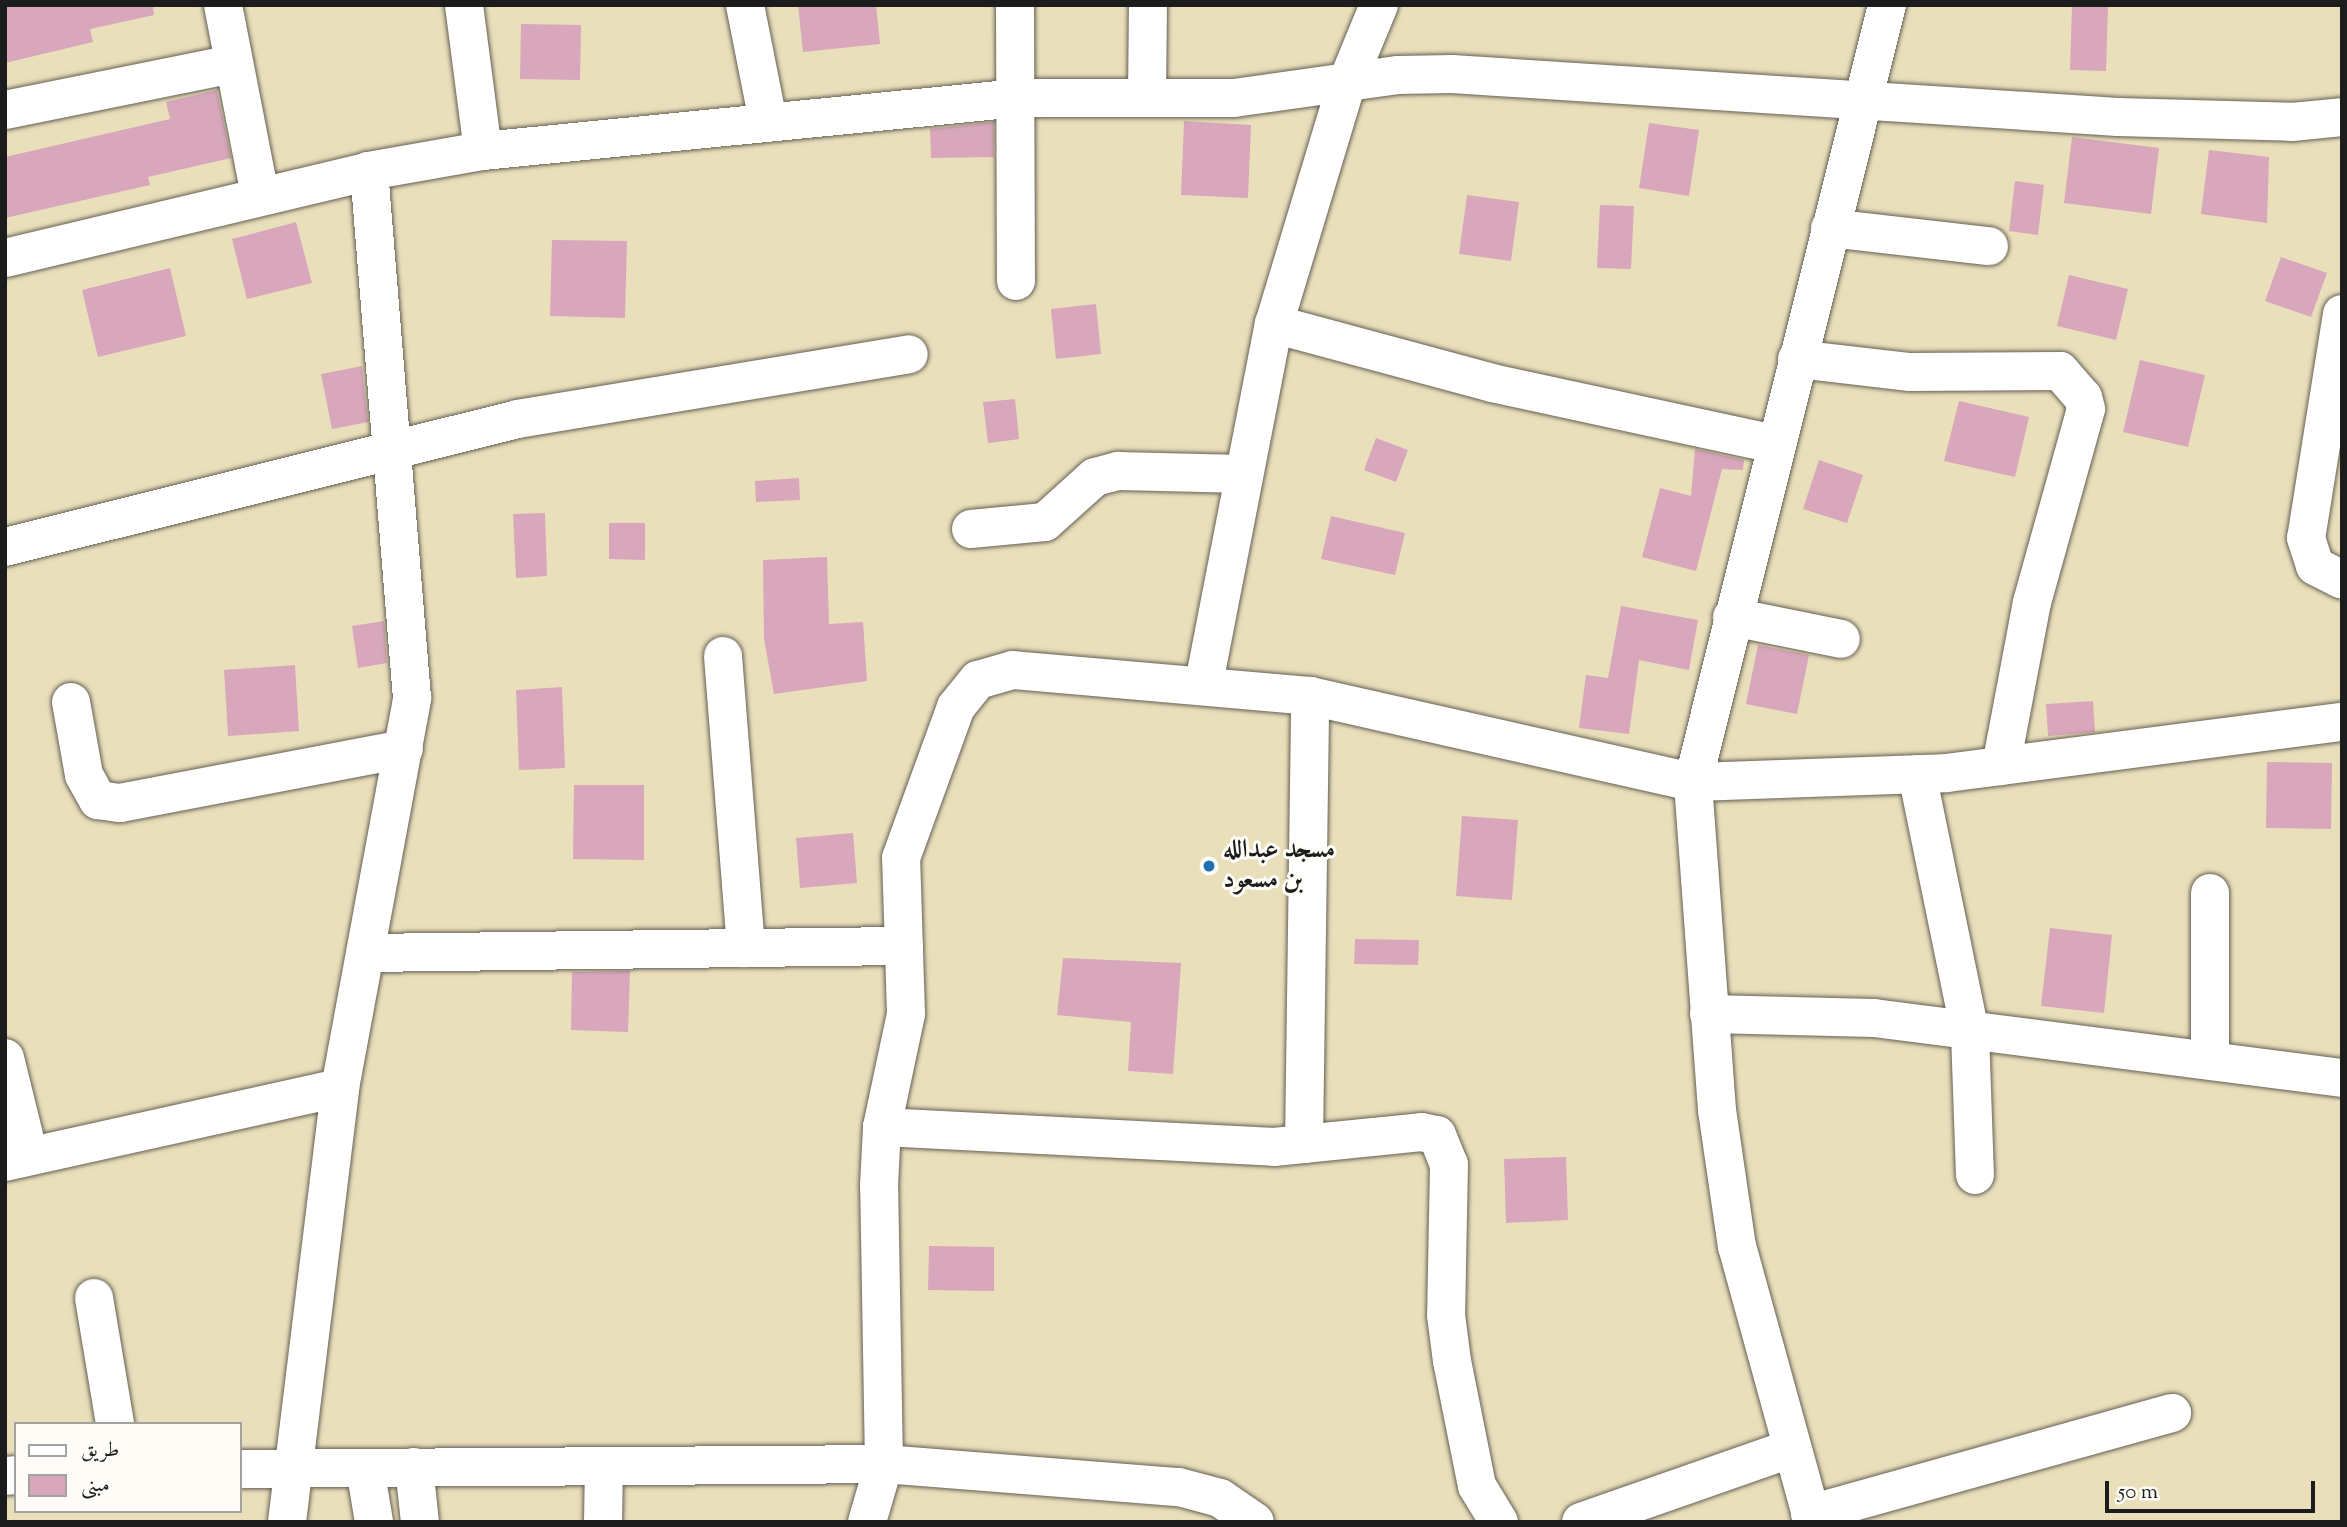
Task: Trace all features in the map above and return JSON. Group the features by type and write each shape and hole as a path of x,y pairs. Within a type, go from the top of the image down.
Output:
{"street":[{"path":"223,5 260,195"},
{"path":"464,5 483,151"},
{"path":"745,5 768,121"},
{"path":"1015,5 1018,98 1016,281"},
{"path":"1147,97 1149,5"},
{"path":"1204,683 1274,324 1346,85 1379,5"},
{"path":"1887,5 1773,444 1693,782 1709,1014 1737,1247 1790,1449 1812,1518 2172,1413"},
{"path":"5,110 233,64"},
{"path":"5,258 260,195 369,171 483,151 1018,98 1234,98 1452,74 1863,103 2118,117 2292,122 2342,117"},
{"path":"287,1522 291,1467 340,1088 404,749 412,650 391,449 369,171"},
{"path":"1830,228 1989,246"},
{"path":"2342,314 2306,538 2315,566 2342,580"},
{"path":"1274,324 1492,383 1773,444"},
{"path":"5,547 518,419 909,354"},
{"path":"1797,359 1910,372 2060,371 2084,397 2086,409 2032,603 2001,766"},
{"path":"971,529 1045,522 1095,477 1118,471 1244,474"},
{"path":"1732,617 1841,639"},
{"path":"723,656 746,948"},
{"path":"867,1522 884,1464 882,1127 906,1014 901,858 911,820 956,707 978,680 1013,670 1204,683 1310,696 1693,782 1917,774 2001,766 2342,722"},
{"path":"1304,1144 1310,696"},
{"path":"71,702 84,775 97,800 120,803 404,749"},
{"path":"1917,774 1970,1033 1975,1175"},
{"path":"2210,893 2210,1060"},
{"path":"366,953 904,946"},
{"path":"1709,1014 1819,1013 2342,1078"},
{"path":"5,1058 17,1159 340,1088"},
{"path":"882,1127 1304,1144 1421,1132 1437,1135 1444,1147 1452,1361 1477,1486 1499,1522"},
{"path":"94,1298 114,1422"},
{"path":"1581,1522 1790,1449"},
{"path":"242,1469 884,1464 1179,1487 1220,1498 1255,1522"},
{"path":"603,1522 604,1466"},
{"path":"414,1467 420,1522"},
{"path":"365,1468 374,1522"}],"building":[{"path":"5,5 153,5 154,15 90,29 93,42 5,63"},
{"path":"798,5 876,5 880,44 803,52"},
{"path":"2072,5 2108,5 2106,71 2070,70"},
{"path":"521,24 581,25 580,80 520,79"},
{"path":"217,90 231,158 148,177 150,185 5,218 5,157 170,119 166,102"},
{"path":"1184,121 1251,125 1248,198 1181,195"},
{"path":"994,122 994,157 931,158 930,129"},
{"path":"1649,123 1699,130 1689,196 1639,188"},
{"path":"2072,137 2159,148 2151,214 2064,203"},
{"path":"2209,150 2269,157 2267,223 2201,214"},
{"path":"2015,181 2044,185 2038,235 2009,231"},
{"path":"1467,195 1519,202 1511,261 1459,254"},
{"path":"1600,205 1634,206 1631,269 1597,268"},
{"path":"296,222 312,283 247,299 232,239"},
{"path":"552,240 627,241 625,318 550,316"},
{"path":"2281,257 2327,273 2311,317 2265,301"},
{"path":"170,268 186,336 98,357 82,290"},
{"path":"2069,275 2128,289 2116,340 2057,326"},
{"path":"1096,304 1101,354 1056,359 1051,309"},
{"path":"2140,360 2205,375 2188,447 2123,432"},
{"path":"362,366 368,422 332,429 321,374"},
{"path":"1015,399 1019,439 988,443 983,402"},
{"path":"1959,401 2029,417 2015,477 1944,461"},
{"path":"1376,438 1408,450 1396,482 1364,470"},
{"path":"1695,449 1744,460 1743,470 1722,469 1696,571 1642,557 1660,488 1691,496"},
{"path":"1819,460 1863,475 1847,523 1803,509"},
{"path":"799,478 800,500 756,502 755,481"},
{"path":"545,513 547,576 516,578 513,514"},
{"path":"1331,516 1405,533 1395,575 1321,559"},
{"path":"609,523 645,523 645,560 609,559"},
{"path":"827,557 829,624 863,622 867,681 774,694 764,639 763,560"},
{"path":"1621,606 1698,620 1689,670 1639,660 1629,734 1579,728 1586,675 1608,678"},
{"path":"384,621 387,663 358,668 352,626"},
{"path":"1758,645 1809,655 1797,714 1746,704"},
{"path":"295,665 299,731 228,736 224,670"},
{"path":"562,687 565,768 519,770 516,690"},
{"path":"2093,701 2095,732 2048,736 2046,704"},
{"path":"2267,762 2332,763 2331,829 2266,828"},
{"path":"574,785 644,785 644,860 573,859"},
{"path":"1462,816 1518,820 1512,900 1456,896"},
{"path":"853,833 857,883 800,888 796,838"},
{"path":"2050,928 2112,935 2104,1013 2041,1006"},
{"path":"1355,939 1419,940 1418,965 1354,964"},
{"path":"1063,958 1181,963 1173,1074 1128,1071 1131,1022 1057,1015"},
{"path":"630,971 628,1032 571,1030 572,972"},
{"path":"1566,1157 1568,1220 1506,1223 1504,1159"},
{"path":"929,1246 994,1247 994,1291 928,1290"}],"place":[{"name":"مسجد عبدالله بن مسعود","path":"1209,866"}]}
